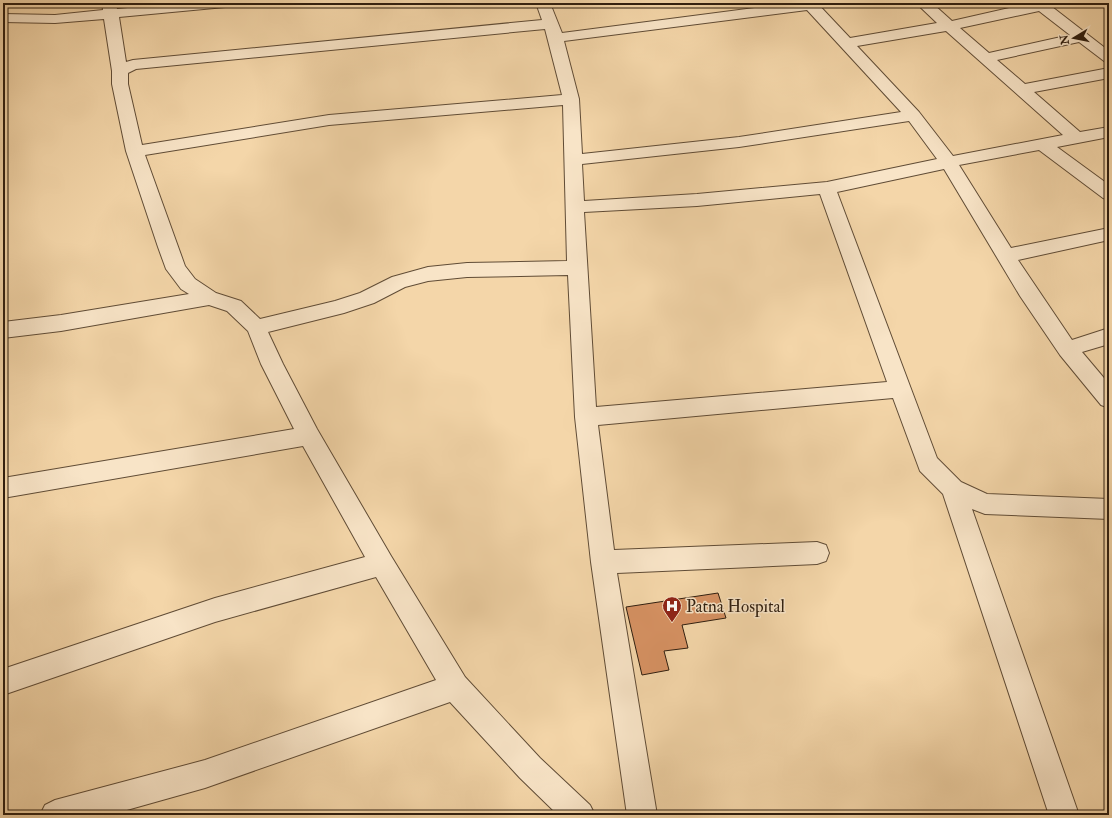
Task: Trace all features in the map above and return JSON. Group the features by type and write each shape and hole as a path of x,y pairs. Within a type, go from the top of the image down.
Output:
{"street":[{"path":"3,18 55,19 109,8 225,3"},
{"path":"543,3 553,31 570,99 577,268 586,416 603,562 642,815"},
{"path":"923,3 1076,137"},
{"path":"120,71 133,65 150,62 553,31 810,4 913,115 949,163 1027,291 1067,348 1109,399"},
{"path":"846,43 949,26 1039,4 1109,58"},
{"path":"109,8 120,71 120,84 135,151 176,270 188,284 208,298 234,306 256,327 272,364 309,436 382,564 455,687 530,768 580,815"},
{"path":"986,58 1081,37"},
{"path":"1021,90 1109,72"},
{"path":"135,151 329,120 570,99"},
{"path":"573,160 739,142 913,115"},
{"path":"575,208 697,200 827,188 1076,137 1109,132"},
{"path":"1042,144 1109,194"},
{"path":"827,188 928,464 953,489 985,504 1109,509"},
{"path":"1006,256 1109,234"},
{"path":"256,327 337,308 367,298 399,282 428,274 466,270 577,268"},
{"path":"3,330 61,323 208,298"},
{"path":"1067,348 1109,336"},
{"path":"586,416 901,389"},
{"path":"3,488 309,436"},
{"path":"953,489 1064,815"},
{"path":"603,562 818,552"},
{"path":"3,682 215,610 382,564"},
{"path":"55,815 205,774 455,687"}],"building":[{"path":"718,593 726,618 682,625 688,648 664,651 669,670 642,675 626,607"}],"place":[{"name":"Patna Hospital","path":"672,623"}]}
